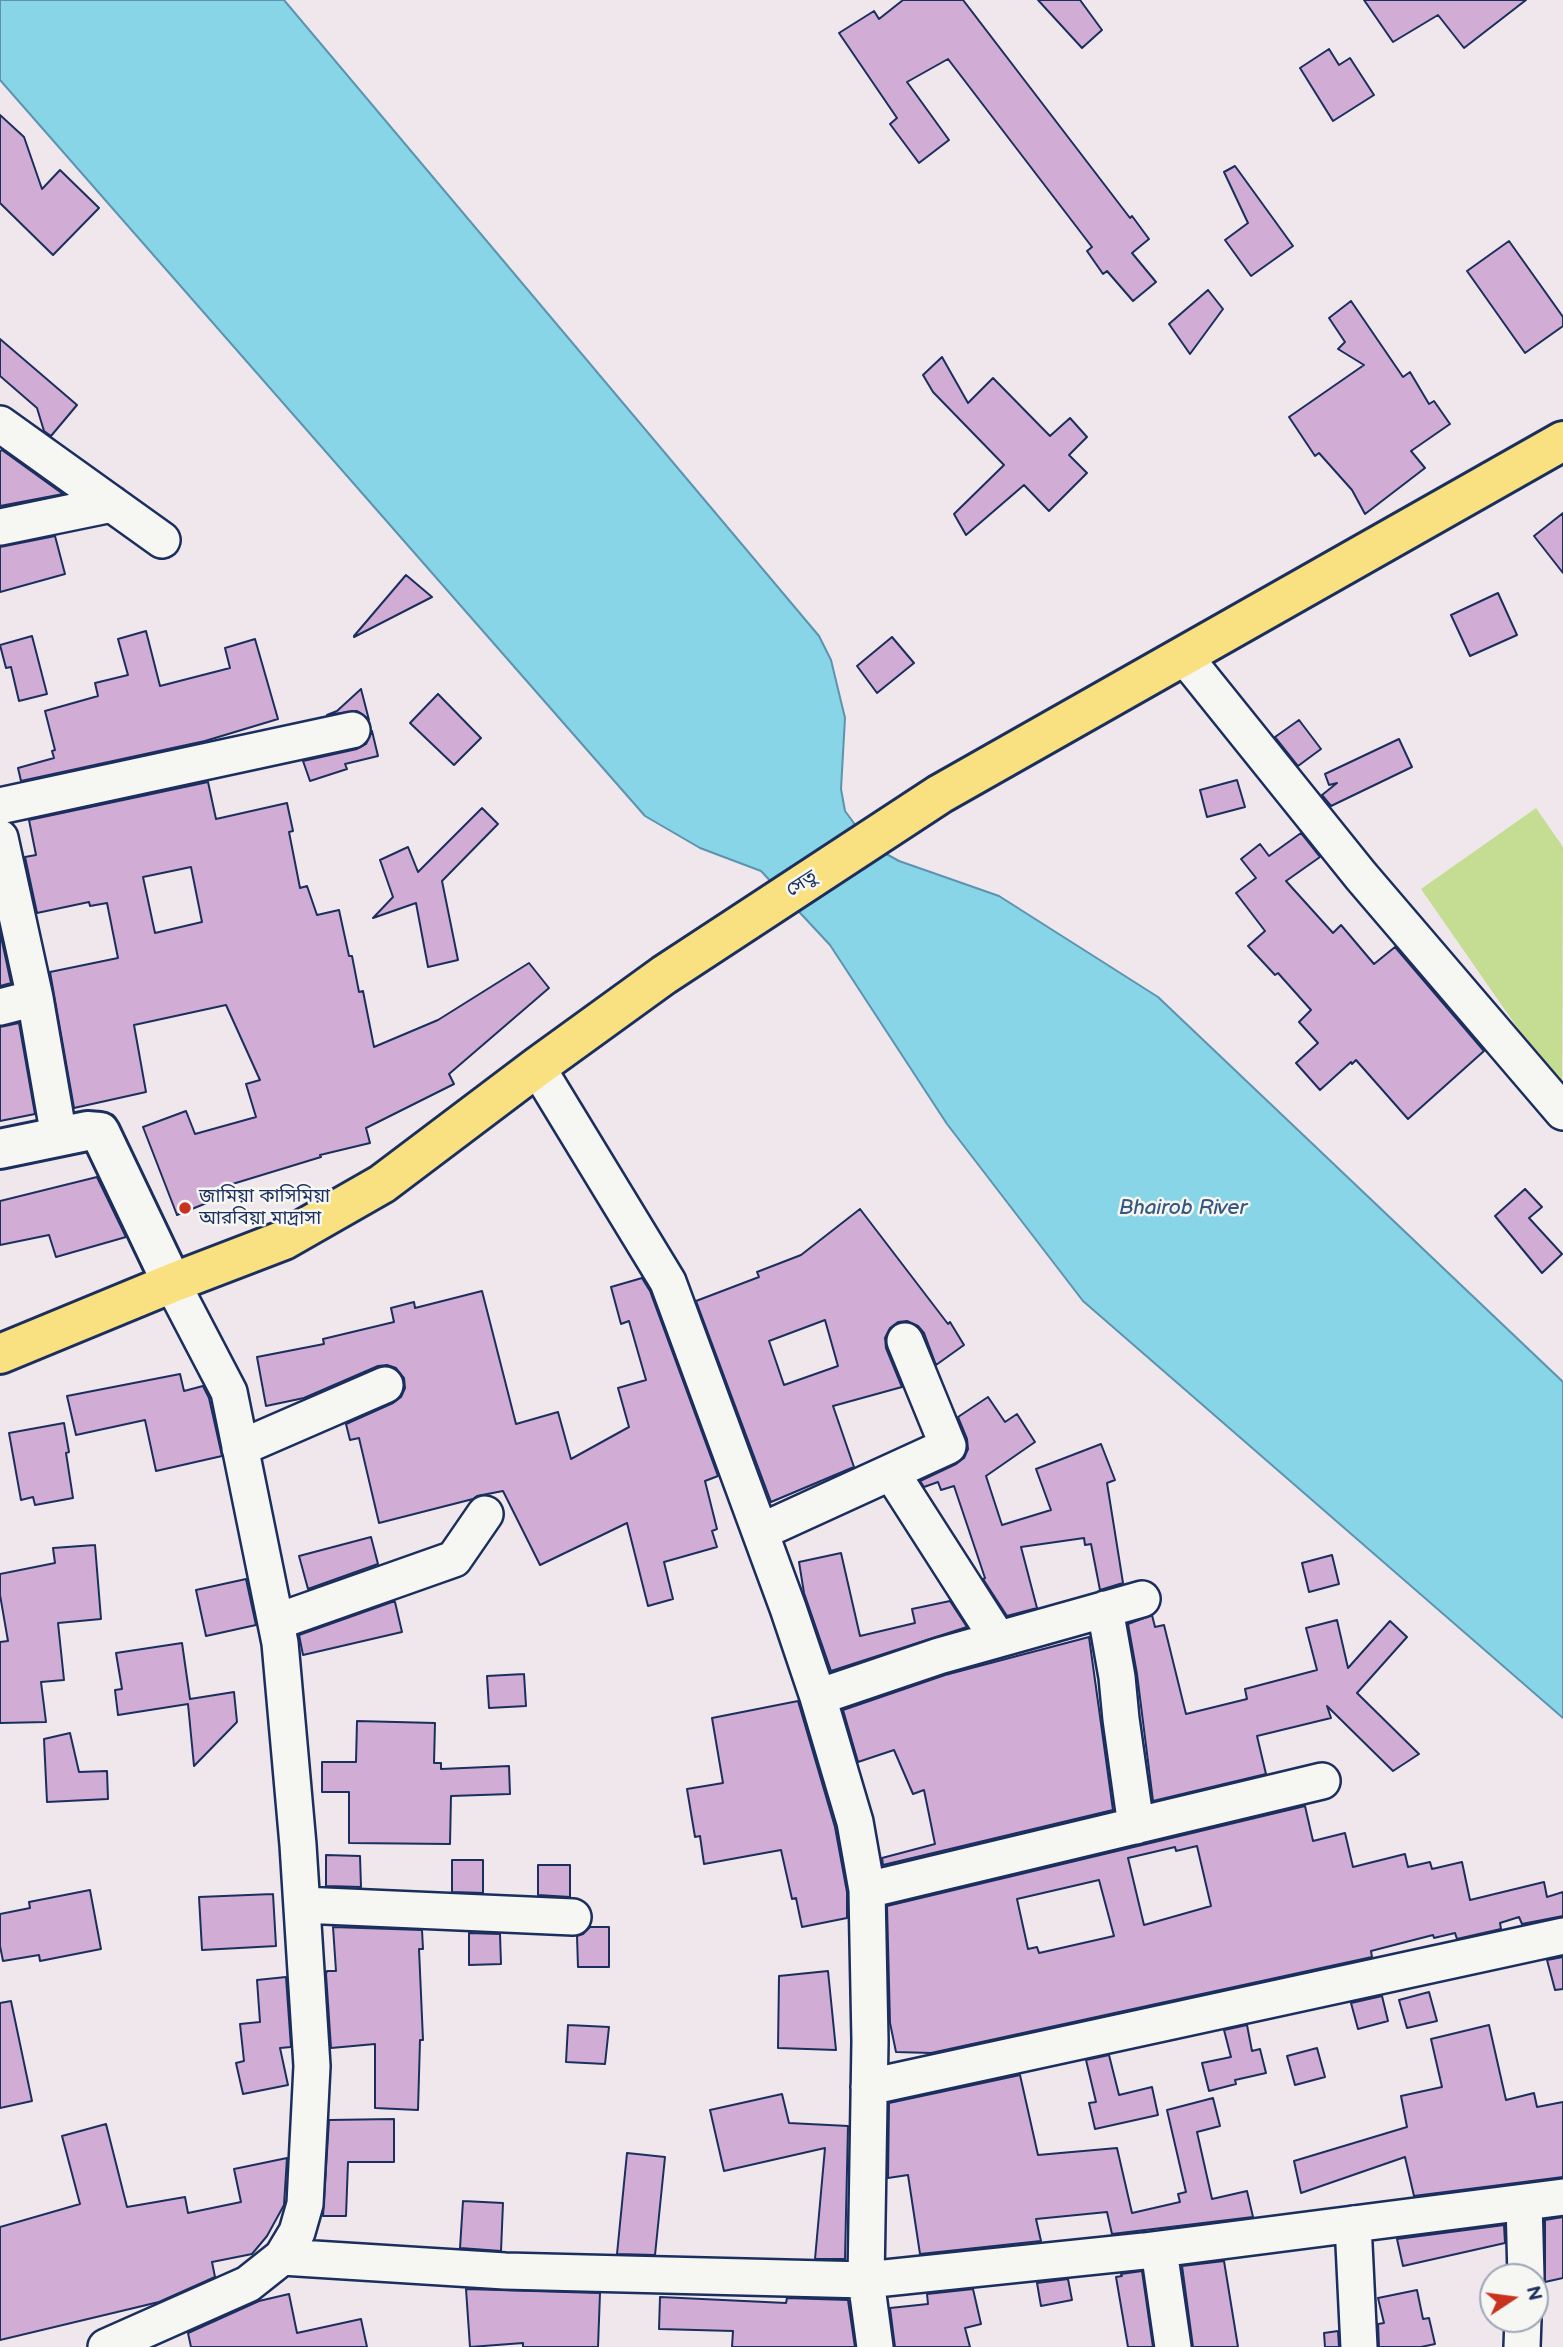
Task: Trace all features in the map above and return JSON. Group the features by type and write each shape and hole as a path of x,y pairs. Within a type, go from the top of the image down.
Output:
{"highway":[{"name":"সেতু","path":"0,1354 284,1240 382,1184 664,975 940,794 1563,441"}],"street":[{"path":"0,424 162,540"},
{"path":"0,527 112,504"},
{"path":"1184,656 1361,876 1563,1112"},
{"path":"0,806 352,730"},
{"path":"0,838 35,998 59,1137"},
{"path":"0,1007 35,998"},
{"path":"537,1067 668,1282 818,1698 855,1822 867,1890 869,2087 866,2280 875,2347"},
{"path":"0,1149 93,1130 100,1132 172,1283 229,1392 280,1643 302,1905 312,2066 305,2204 297,2232 282,2257 248,2284 106,2347"},
{"path":"760,1532 948,1446 905,1341"},
{"path":"240,1448 385,1385"},
{"path":"891,1472 998,1639"},
{"path":"287,1618 454,1559 485,1514"},
{"path":"818,1698 939,1656 1142,1599"},
{"path":"1105,1609 1117,1677 1136,1826"},
{"path":"867,1890 1322,1781"},
{"path":"302,1905 572,1916"},
{"path":"869,2087 1563,1936"},
{"path":"282,2257 505,2271 866,2280 1159,2250 1563,2197"},
{"path":"1524,2202 1525,2263"},
{"path":"1353,2224 1359,2347"},
{"path":"1159,2250 1174,2347"}],"green space":[{"path":"1536,808 1563,847 1562,1092 1421,889"}],"water":[{"name":"Bhairob River","path":"0,0 284,0 819,636 831,660 845,718 841,789 845,811 870,845 899,861 999,896 1158,997 1563,1382 1563,1718 1083,1301 947,1124 830,945 761,871 700,848 645,816 0,80"}],"building":[{"path":"903,0 963,0 1149,239 1132,253 1156,282 1133,301 1107,271 1103,274 1087,251 1092,247 948,59 907,82 949,140 919,163 890,124 897,118 839,33 874,11 879,19"},
{"path":"1038,0 1080,0 1102,30 1082,48"},
{"path":"1364,0 1526,0 1464,48 1438,15 1393,42"},
{"path":"1329,49 1339,65 1350,58 1374,95 1333,121 1300,68"},
{"path":"0,115 24,137 42,189 60,170 99,208 53,255 0,203"},
{"path":"1235,166 1293,246 1251,276 1225,240 1248,223 1224,172"},
{"path":"1509,241 1563,317 1563,326 1525,353 1467,271"},
{"path":"1208,290 1223,309 1190,354 1169,324"},
{"path":"1351,301 1403,377 1410,372 1429,404 1434,401 1450,424 1411,451 1425,468 1365,514 1352,490 1319,453 1315,456 1289,417 1364,365 1338,349 1345,342 1329,318"},
{"path":"0,339 77,405 51,436 44,431 37,408 0,376"},
{"path":"942,357 968,403 993,378 1050,436 1070,418 1087,437 1069,455 1087,473 1049,511 1024,485 966,535 954,514 1004,465 933,392 923,375"},
{"path":"2,450 63,494 0,506"},
{"path":"1563,513 1563,573 1534,536"},
{"path":"55,536 65,574 0,592 0,547"},
{"path":"406,575 432,597 354,637 354,636"},
{"path":"1498,593 1517,635 1470,656 1451,615"},
{"path":"146,631 160,686 230,668 225,648 255,639 278,719 205,741 21,781 18,768 54,758 52,751 55,750 45,711 98,696 95,683 128,675 118,639"},
{"path":"32,636 47,694 19,701 11,667 6,668 0,645"},
{"path":"892,637 914,663 877,693 857,666"},
{"path":"361,689 369,720 357,711 327,715 337,711"},
{"path":"438,694 481,738 454,765 410,723"},
{"path":"1299,720 1321,749 1298,766 1275,737"},
{"path":"372,731 378,756 345,764 347,769 310,781 303,761 357,749 366,744"},
{"path":"1399,739 1412,767 1331,806 1322,795 1337,783 1329,785 1325,774"},
{"path":"1237,780 1245,807 1207,817 1200,790"},
{"path":"208,782 216,819 287,803 293,831 289,832 300,888 307,886 317,915 339,910 359,992 363,991 374,1047 438,1020 529,963 549,988 449,1074 454,1084 366,1128 370,1143 320,1155 321,1157 216,1189 219,1198 177,1215 143,1127 186,1111 195,1134 256,1117 246,1084 260,1080 226,1005 134,1025 146,1092 74,1108 50,972 118,958 107,903 90,906 89,902 37,913 25,857 36,855 29,820","holes":["191,867 202,922 155,933 143,877"]},
{"path":"482,808 498,824 442,881 458,960 428,967 416,903 373,918 393,897 380,860 408,847 418,872"},
{"path":"1301,833 1320,857 1286,881 1333,933 1341,925 1374,964 1395,947 1484,1051 1408,1119 1356,1060 1320,1090 1296,1063 1318,1043 1299,1022 1311,1010 1278,973 1275,975 1248,946 1265,931 1236,893 1256,878 1241,859 1260,844 1269,856"},
{"path":"0,932 11,983 0,986"},
{"path":"19,1023 35,1114 0,1121 0,1027"},
{"path":"97,1177 126,1237 56,1257 49,1235 0,1245 0,1201"},
{"path":"1525,1189 1542,1207 1529,1218 1562,1254 1542,1273 1495,1216"},
{"path":"860,1209 948,1324 950,1322 964,1345 936,1365 924,1333 918,1326 907,1321 898,1322 890,1328 885,1338 886,1348 902,1387 833,1406 854,1467 771,1502 696,1301 759,1277 757,1272 801,1255","holes":["825,1320 838,1366 784,1385 769,1341"]},
{"path":"642,1278 650,1291 718,1476 705,1481 717,1529 712,1531 717,1547 664,1562 673,1599 648,1606 627,1523 540,1565 503,1491 379,1523 359,1438 350,1440 346,1424 401,1397 405,1388 404,1378 396,1368 378,1366 304,1398 266,1406 257,1357 324,1344 323,1339 394,1322 391,1308 414,1302 415,1308 482,1291 516,1424 558,1412 571,1459 629,1427 618,1388 646,1380 629,1321 621,1324 611,1287"},
{"path":"180,1374 184,1391 203,1386 209,1398 222,1456 156,1471 145,1420 76,1435 67,1396"},
{"path":"988,1397 1005,1422 1017,1414 1035,1442 986,1476 1002,1525 1051,1510 1036,1469 1101,1444 1115,1480 1107,1483 1123,1583 1100,1590 1091,1544 1085,1545 1084,1538 1021,1547 1037,1608 1007,1616 983,1579 985,1578 954,1486 941,1490 938,1482 924,1487 920,1481 964,1458 968,1449 967,1439 958,1417"},
{"path":"64,1423 73,1498 35,1505 33,1497 21,1500 9,1433"},
{"path":"371,1537 378,1564 308,1589 299,1556"},
{"path":"95,1545 101,1619 58,1623 64,1680 41,1682 46,1722 0,1723 0,1642 8,1641 0,1595 0,1574 55,1563 53,1548"},
{"path":"841,1553 860,1636 915,1623 912,1609 950,1601 967,1627 831,1671 804,1593 799,1562"},
{"path":"1332,1555 1339,1584 1309,1592 1302,1563"},
{"path":"246,1579 256,1625 206,1636 196,1590"},
{"path":"395,1602 402,1632 303,1655 299,1635"},
{"path":"1152,1615 1155,1627 1164,1625 1186,1714 1247,1699 1245,1689 1317,1670 1306,1628 1337,1620 1348,1668 1390,1621 1407,1637 1357,1693 1419,1754 1393,1771 1327,1706 1331,1718 1257,1736 1266,1774 1153,1801 1128,1624"},
{"path":"1089,1637 1113,1810 883,1865 882,1858 935,1844 924,1790 913,1794 894,1750 858,1762 843,1710 945,1675"},
{"path":"182,1643 190,1699 234,1692 237,1722 194,1766 188,1704 118,1715 115,1690 122,1689 116,1653"},
{"path":"524,1674 526,1706 489,1708 487,1676"},
{"path":"798,1701 835,1827 847,1892 847,1918 802,1927 796,1898 792,1899 781,1850 704,1864 700,1836 695,1837 687,1789 723,1783 712,1718"},
{"path":"357,1721 435,1723 434,1763 441,1763 441,1769 509,1766 510,1794 451,1796 450,1844 349,1843 349,1792 322,1792 322,1762 356,1762"},
{"path":"70,1733 79,1772 107,1771 108,1799 47,1802 44,1739"},
{"path":"1305,1806 1313,1841 1345,1833 1353,1867 1405,1854 1408,1867 1430,1862 1432,1869 1462,1862 1470,1900 1544,1882 1547,1897 1563,1892 1563,1916 1522,1924 1519,1917 1500,1923 1501,1929 1457,1939 1455,1933 1434,1938 1433,1935 1371,1951 1372,1957 931,2053 896,2052 890,2023 887,1906","holes":["1197,1846 1211,1906 1144,1925 1128,1858 1175,1847 1176,1851","1099,1880 1114,1936 1039,1953 1037,1947 1028,1949 1017,1899"]},
{"path":"326,1855 360,1856 361,1887 326,1886"},
{"path":"452,1860 483,1860 483,1893 452,1892"},
{"path":"538,1865 570,1865 570,1897 538,1895"},
{"path":"90,1890 101,1949 40,1961 39,1955 3,1961 0,1914 30,1908 29,1902"},
{"path":"273,1894 276,1946 202,1950 199,1897"},
{"path":"333,1927 422,1930 423,1949 419,1949 423,2040 420,2040 418,2110 375,2108 375,2044 331,2048 326,1974 327,1971 336,1971"},
{"path":"590,1927 609,1927 609,1967 578,1967 577,1936"},
{"path":"469,1933 500,1934 501,1964 469,1965"},
{"path":"1563,1957 1563,1989 1555,1990 1547,1960"},
{"path":"828,1971 836,2050 778,2048 779,1976"},
{"path":"286,1977 291,2047 280,2048 288,2085 243,2094 236,2063 244,2061 240,2024 260,2022 257,1980"},
{"path":"1429,1992 1437,2021 1407,2028 1399,2000"},
{"path":"1382,1996 1388,2021 1358,2029 1351,2003"},
{"path":"11,2001 32,2101 0,2108 0,2003"},
{"path":"568,2025 609,2027 605,2064 566,2062"},
{"path":"1247,2025 1252,2051 1260,2049 1266,2073 1235,2080 1236,2084 1209,2091 1202,2063 1231,2057 1224,2030"},
{"path":"1489,2025 1506,2100 1534,2093 1537,2107 1563,2102 1563,2177 1414,2196 1405,2157 1301,2193 1294,2161 1407,2127 1401,2096 1442,2087 1431,2039"},
{"path":"1317,2048 1325,2077 1295,2085 1287,2056"},
{"path":"1109,2055 1119,2095 1152,2087 1158,2115 1095,2129 1089,2103 1096,2102 1086,2060"},
{"path":"1020,2075 1038,2155 1117,2148 1132,2213 1180,2202 1178,2194 1186,2192 1167,2110 1213,2098 1220,2126 1197,2132 1212,2199 1247,2191 1253,2217 1112,2234 1107,2212 1036,2219 1041,2241 920,2254 908,2175 888,2178 889,2103"},
{"path":"782,2094 789,2123 848,2126 845,2259 815,2259 825,2148 724,2171 710,2110"},
{"path":"394,2119 394,2162 348,2162 346,2216 323,2216 329,2120"},
{"path":"106,2124 127,2207 185,2197 188,2213 241,2202 234,2169 287,2158 284,2205 267,2236 252,2254 212,2262 215,2277 159,2302 0,2340 0,2227 80,2204 62,2136"},
{"path":"627,2153 665,2157 655,2255 617,2254"},
{"path":"463,2201 503,2203 501,2251 460,2248"},
{"path":"1563,2217 1563,2278 1549,2281 1549,2263 1545,2263 1545,2220"},
{"path":"1504,2225 1505,2243 1403,2266 1397,2239"},
{"path":"1224,2261 1238,2347 1193,2347 1182,2266"},
{"path":"1142,2271 1153,2347 1128,2347 1116,2277"},
{"path":"1068,2279 1072,2300 1041,2306 1037,2283"},
{"path":"466,2289 600,2293 598,2347 523,2347 523,2343 470,2347"},
{"path":"973,2289 981,2324 965,2328 970,2347 895,2347 890,2308 928,2304 927,2294"},
{"path":"1417,2290 1423,2319 1429,2318 1435,2344 1421,2347 1379,2347 1378,2324 1384,2323 1378,2298"},
{"path":"289,2294 297,2333 361,2319 367,2347 191,2347 188,2333 259,2301"},
{"path":"660,2297 786,2303 787,2298 848,2300 855,2347 732,2347 733,2331 659,2329"},
{"path":"1338,2331 1339,2347 1325,2347 1324,2333"}],"place":[{"name":"জামিয়া কাসিমিয়া আরবিয়া মাদ্রাসা","path":"185,1208"}]}
